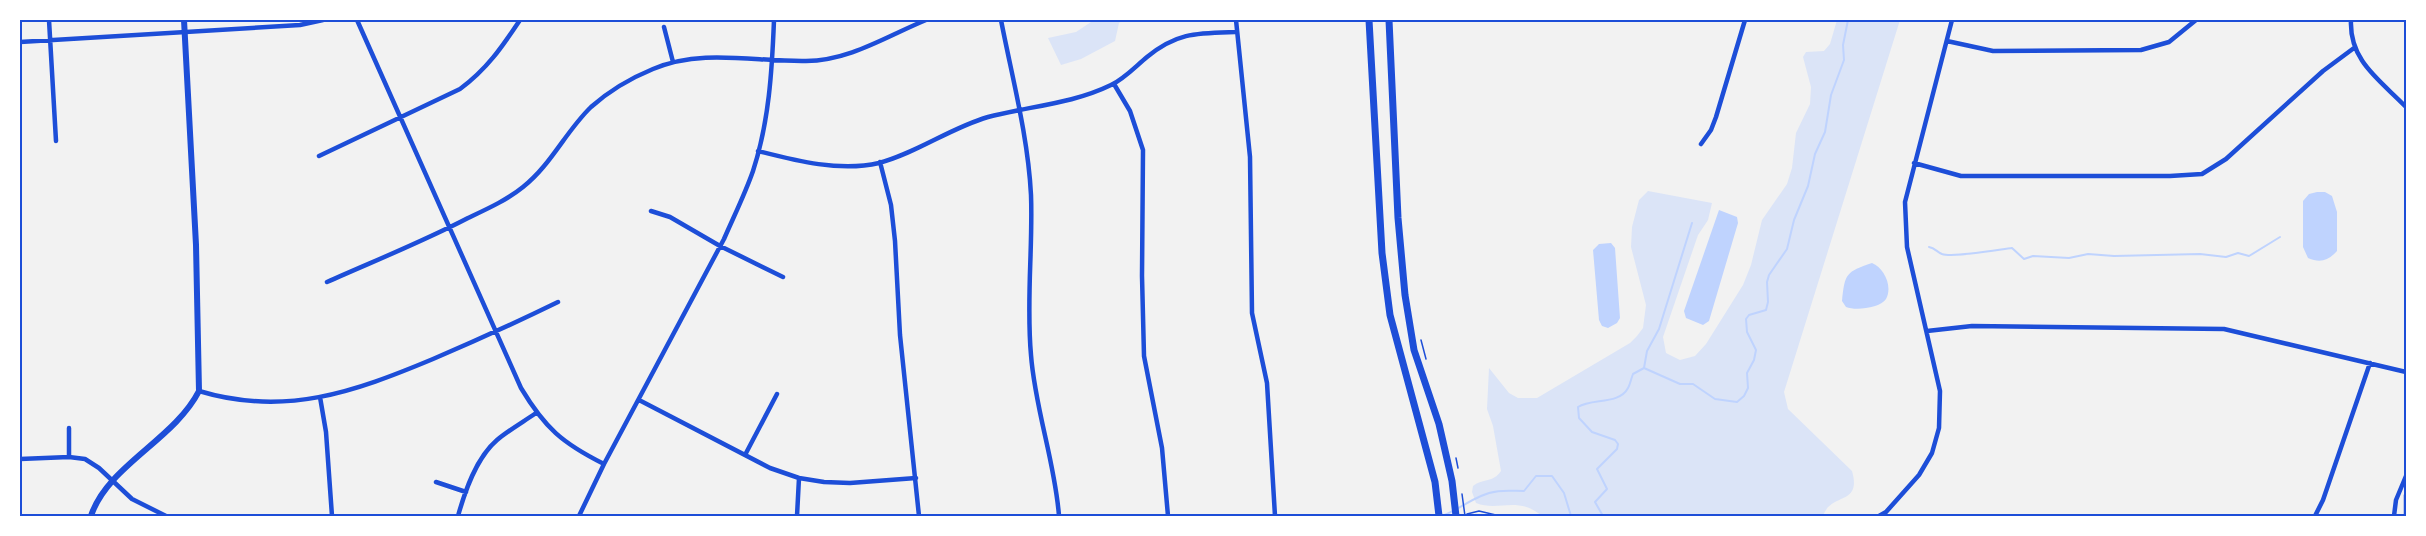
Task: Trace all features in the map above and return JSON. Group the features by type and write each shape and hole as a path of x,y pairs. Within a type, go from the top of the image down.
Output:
{"main road":[{"path":"1369,20 1382,253 1390,315 1435,482 1439,516"},
{"path":"1389,20 1398,218 1405,295 1414,350 1439,424 1458,516"}],"street":[{"path":"49,20 56,141"},
{"path":"91,516 95,506 113,482 165,435 191,407 199,391 196,254 184,20"},
{"path":"20,42 300,25 323,20"},
{"path":"357,20 521,388 537,413 559,438 604,464"},
{"path":"319,156 460,89 480,75 520,20"},
{"path":"579,516 742,201 758,151 769,100 774,20"},
{"path":"327,282 448,228 495,205 524,186 562,144 590,108 610,92 642,74 673,62 693,58 807,61 835,58 859,50 926,20"},
{"path":"1001,20 1019,111 1031,195 1029,326 1031,357 1052,463 1059,516"},
{"path":"1236,20 1235,32 1250,157 1252,313 1268,392 1275,516"},
{"path":"1701,144 1712,130 1745,20"},
{"path":"1883,515 1919,475 1936,441 1941,403 1907,247 1905,202 1952,20"},
{"path":"1947,41 1993,51 2141,50 2169,42 2196,20"},
{"path":"2351,20 2354,48 2373,75 2406,107"},
{"path":"664,27 673,62"},
{"path":"758,151 834,166 857,166 880,162 970,123 1081,99 1114,84 1173,39 1196,34 1235,32"},
{"path":"1914,163 1961,176 2202,174 2226,159 2323,71 2354,48"},
{"path":"1114,84 1130,111 1143,150 1144,356 1162,448 1168,516"},
{"path":"880,162 891,204 896,241 900,335 920,516"},
{"path":"651,211 670,217 720,246 783,277"},
{"path":"199,391 235,401 267,403 320,398 382,380 496,332 558,302"},
{"path":"1927,332 1972,326 2224,329 2406,372"},
{"path":"2315,516 2323,500 2370,363"},
{"path":"746,456 777,394"},
{"path":"320,398 326,432 332,516"},
{"path":"639,400 770,468 799,478 850,483 915,478"},
{"path":"458,516 466,492 486,453 496,441 537,413"},
{"path":"69,428 69,457"},
{"path":"20,459 69,457 86,459 132,499 166,516"},
{"path":"2394,516 2396,500 2406,476"},
{"path":"797,516 799,478"},
{"path":"436,482 466,492"},
{"path":"2406,495 2406,516"}],"path":[{"path":"1420,336 1427,362"},
{"path":"1454,452 1459,473"},
{"path":"1462,493 1465,516"},
{"path":"1458,516 1479,511 1500,516"}],"shaded area":[{"path":"1094,20 1123,20 1119,23 1115,41 1081,59 1061,65 1048,38 1076,32"},
{"path":"1837,20 1900,20 1784,392 1788,409 1852,471 1853,489 1832,504 1823,516 1542,516 1524,506 1492,506 1476,503 1472,492 1473,486 1495,477 1501,471 1493,426 1487,409 1489,368 1509,393 1518,398 1537,398 1630,343 1643,328 1646,305 1631,247 1632,227 1639,200 1648,191 1712,203 1708,220 1698,235 1663,337 1666,353 1680,360 1695,356 1706,344 1743,285 1751,265 1762,220 1787,184 1792,168 1796,133 1810,104 1811,87 1803,57 1806,52 1824,51 1830,44"}],"water":[{"path":"2325,192 2332,196 2337,212 2337,251 2327,259 2320,261 2308,258 2303,247 2303,201 2309,194"},
{"path":"1719,210 1737,217 1738,223 1709,321 1703,325 1686,318 1684,311"},
{"path":"1611,243 1615,248 1620,318 1617,323 1608,328 1602,326 1599,320 1593,250 1599,244"},
{"path":"1872,263 1884,273 1888,283 1886,299 1879,305 1867,308 1846,307 1842,301 1848,275"}],"waterway":[{"path":"1603,516 1595,502 1607,489 1597,469 1617,449 1618,444 1615,440 1592,432 1579,418 1578,407 1618,397 1628,388 1633,374 1644,368 1680,384 1693,384 1715,399 1737,402 1748,388 1747,373 1756,350 1747,332 1746,319 1749,315 1766,310 1769,275 1787,249 1794,220 1808,186 1815,154 1825,132 1831,95 1844,60 1843,45 1848,20"},
{"path":"1644,368 1647,351 1659,329 1692,223"},
{"path":"1929,247 1948,255 2012,248 2024,259 2033,256 2069,258 2088,254 2114,256 2200,254 2226,257 2238,253 2249,256 2280,237"},
{"path":"1442,516 1492,492 1524,491 1536,476 1552,476 1564,493 1571,516"}]}
